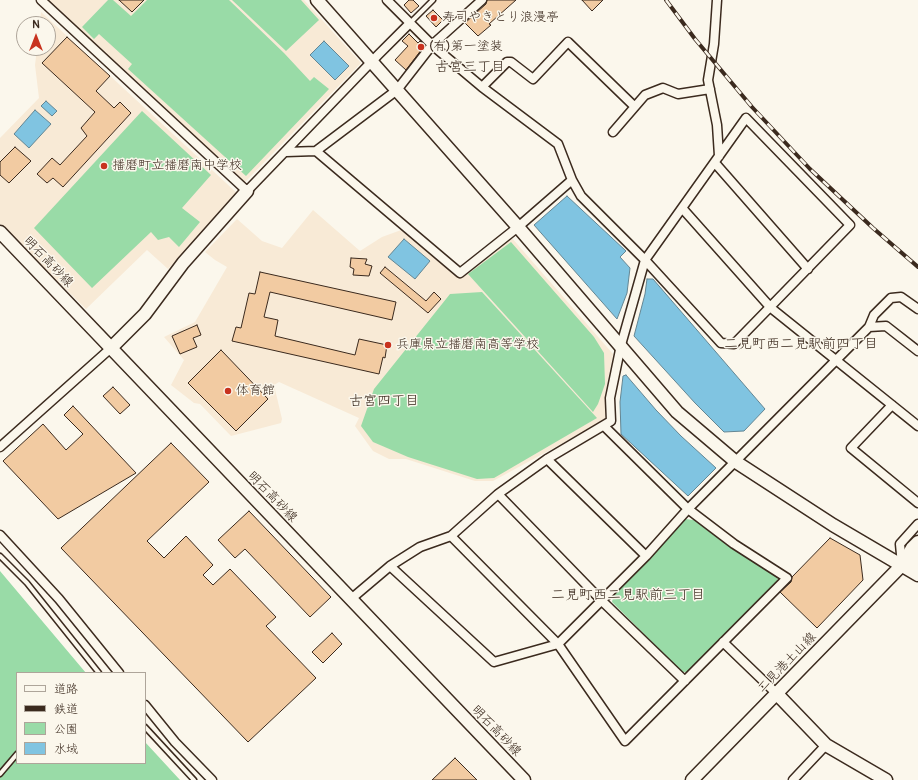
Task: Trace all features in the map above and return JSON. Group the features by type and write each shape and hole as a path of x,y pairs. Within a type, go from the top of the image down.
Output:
{"street":[{"path":"41,0 247,191"},
{"path":"317,0 518,227 677,412 736,462 833,525 918,575"},
{"path":"350,599 390,566 420,547 451,536 498,494 547,459 611,422 610,398 621,346 645,260 746,118 850,225 771,308 734,344 721,343 645,260 581,196 572,180 558,144 482,87 432,45 387,0"},
{"path":"286,152 316,151 397,90 432,45 482,0"},
{"path":"717,0 714,44 708,80 717,124 717,159 808,269"},
{"path":"0,447 111,348 145,314 184,262 247,191 410,23"},
{"path":"482,87 507,62 511,62 534,78 568,42 634,106"},
{"path":"613,132 645,95 663,88 678,94 710,89"},
{"path":"316,151 460,273 518,227 572,180"},
{"path":"682,208 771,308 918,426"},
{"name":"明石高砂線","path":"0,232 524,780"},
{"path":"390,566 494,662 558,644 646,556 688,509 869,327 874,315 891,298 901,297 918,309"},
{"path":"869,327 886,326 918,351"},
{"path":"892,405 851,448 918,503"},
{"path":"451,536 558,644 625,741 787,578 734,544 688,509 604,426"},
{"path":"547,459 646,556"},
{"path":"498,494 601,600 685,681"},
{"path":"902,565 900,544 918,524"},
{"path":"0,535 59,599 118,672"},
{"name":"二見港土山線","path":"692,780 902,565 912,548 918,542"},
{"name":"二見港土山線","path":"902,565 918,555"},
{"path":"902,565 918,564"},
{"path":"723,642 777,694 826,745 886,780"},
{"path":"146,706 175,742 212,780"},
{"path":"793,780 826,745"}],"lane":[{"path":"410,23 433,0"},
{"path":"0,556 27,583 97,672"},
{"path":"146,728 194,780"},
{"path":"0,774 16,755"}],"shaded area":[{"name":"播磨町立播磨南中学校","path":"46,0 304,0 361,63 245,182"},
{"name":"播磨町立播磨南中学校","path":"56,26 239,195 168,269 147,250 86,309 0,224 0,138 39,98 35,65 36,56 56,56"},
{"name":"兵庫県立播磨南高等学校","path":"313,210 360,251 382,237 404,229 460,277 511,237 613,354 605,395 607,419 493,481 475,481 406,459 389,459 373,451 355,426 359,418 279,382 274,385 282,419 281,423 231,436 200,404 194,403 171,385 184,360 164,337 195,322 227,267 205,252 237,219 262,241 282,248"}],"green space":[{"name":"播磨町立播磨南中学校","path":"108,0 113,0 131,16 147,0 229,0 284,53 310,81 314,77 329,89 246,176 128,69 132,64 99,34 94,39 82,27"},
{"path":"232,0 301,0 319,20 286,51"},
{"path":"142,111 211,175 182,208 200,222 179,247 169,237 158,240 151,232 92,288 34,228"},
{"path":"511,242 594,337 604,353 605,384 598,404 593,412 468,274"},
{"path":"482,292 597,418 494,478 477,479 408,457 373,442 361,426 374,389 450,294"},
{"path":"685,519 694,520 731,548 777,576 778,581 687,672 682,672 612,602 613,597"},
{"path":"0,571 85,672 16,672 16,764 146,764 146,743 180,780 0,780"}],"water":[{"path":"324,41 349,66 335,80 310,55"},
{"path":"46,101 57,111 52,116 41,106"},
{"path":"35,110 51,124 29,148 14,134"},
{"path":"567,196 626,251 620,257 630,268 627,293 617,319 534,225"},
{"path":"404,239 430,261 415,279 388,257"},
{"path":"647,279 653,279 765,409 744,431 724,432 695,403 634,336 645,294"},
{"path":"626,375 681,436 716,468 688,496 621,434 620,402 623,376"}],"building":[{"path":"119,0 144,0 132,12"},
{"path":"409,0 413,0 419,6 411,13 404,5"},
{"path":"487,0 516,0 478,36 465,23 486,4"},
{"path":"582,0 603,0 592,11"},
{"name":"寿司やきとり浪漫亭","path":"433,10 443,20 436,27 426,16"},
{"path":"409,34 418,43 420,41 425,45 406,70 395,60 408,46 402,41"},
{"path":"67,37 110,76 96,91 114,108 120,102 131,113 63,187 53,178 47,183 37,174 52,158 60,165 87,136 81,128 95,112 42,63 49,56 56,56 56,48"},
{"path":"15,147 31,161 9,183 0,175 0,162"},
{"path":"351,258 367,259 365,264 372,266 369,276 353,275 354,269 350,267"},
{"path":"385,267 426,301 434,292 441,299 428,313 380,273"},
{"path":"260,272 396,302 392,320 270,292 264,317 278,320 275,336 355,355 359,339 387,345 385,358 383,357 379,374 232,341 236,327 241,328 249,293 255,294"},
{"path":"197,325 201,335 193,338 197,347 180,354 172,336"},
{"name":"体育館","path":"221,350 268,399 236,431 188,383"},
{"path":"113,387 130,405 120,414 103,396"},
{"path":"73,406 136,473 58,519 3,461 43,424 66,450 83,434 64,415"},
{"path":"171,443 209,482 147,541 164,558 186,536 213,565 203,575 213,585 230,569 276,617 266,626 316,678 248,742 61,548"},
{"path":"249,511 331,597 310,617 245,549 235,558 218,540"},
{"path":"830,538 860,555 863,580 817,628 780,592 791,582 792,577"},
{"path":"332,633 342,644 323,663 312,652"},
{"path":"455,758 477,780 432,780"}],"railway":[{"path":"666,0 695,39 752,107 810,169 873,228 918,267"}],"place":[{"name":"寿司やきとり浪漫亭","path":"434,18"},
{"name":"(有)第一塗装","path":"421,47"},
{"name":"播磨町立播磨南中学校","path":"104,166"},
{"name":"兵庫県立播磨南高等学校","path":"388,345"},
{"name":"体育館","path":"228,391"}],"district":[{"name":"古宮三丁目","path":"470,67"},
{"name":"二見町西二見駅前四丁目","path":"801,344"},
{"name":"古宮四丁目","path":"384,401"},
{"name":"二見町西二見駅前三丁目","path":"628,595"}]}
